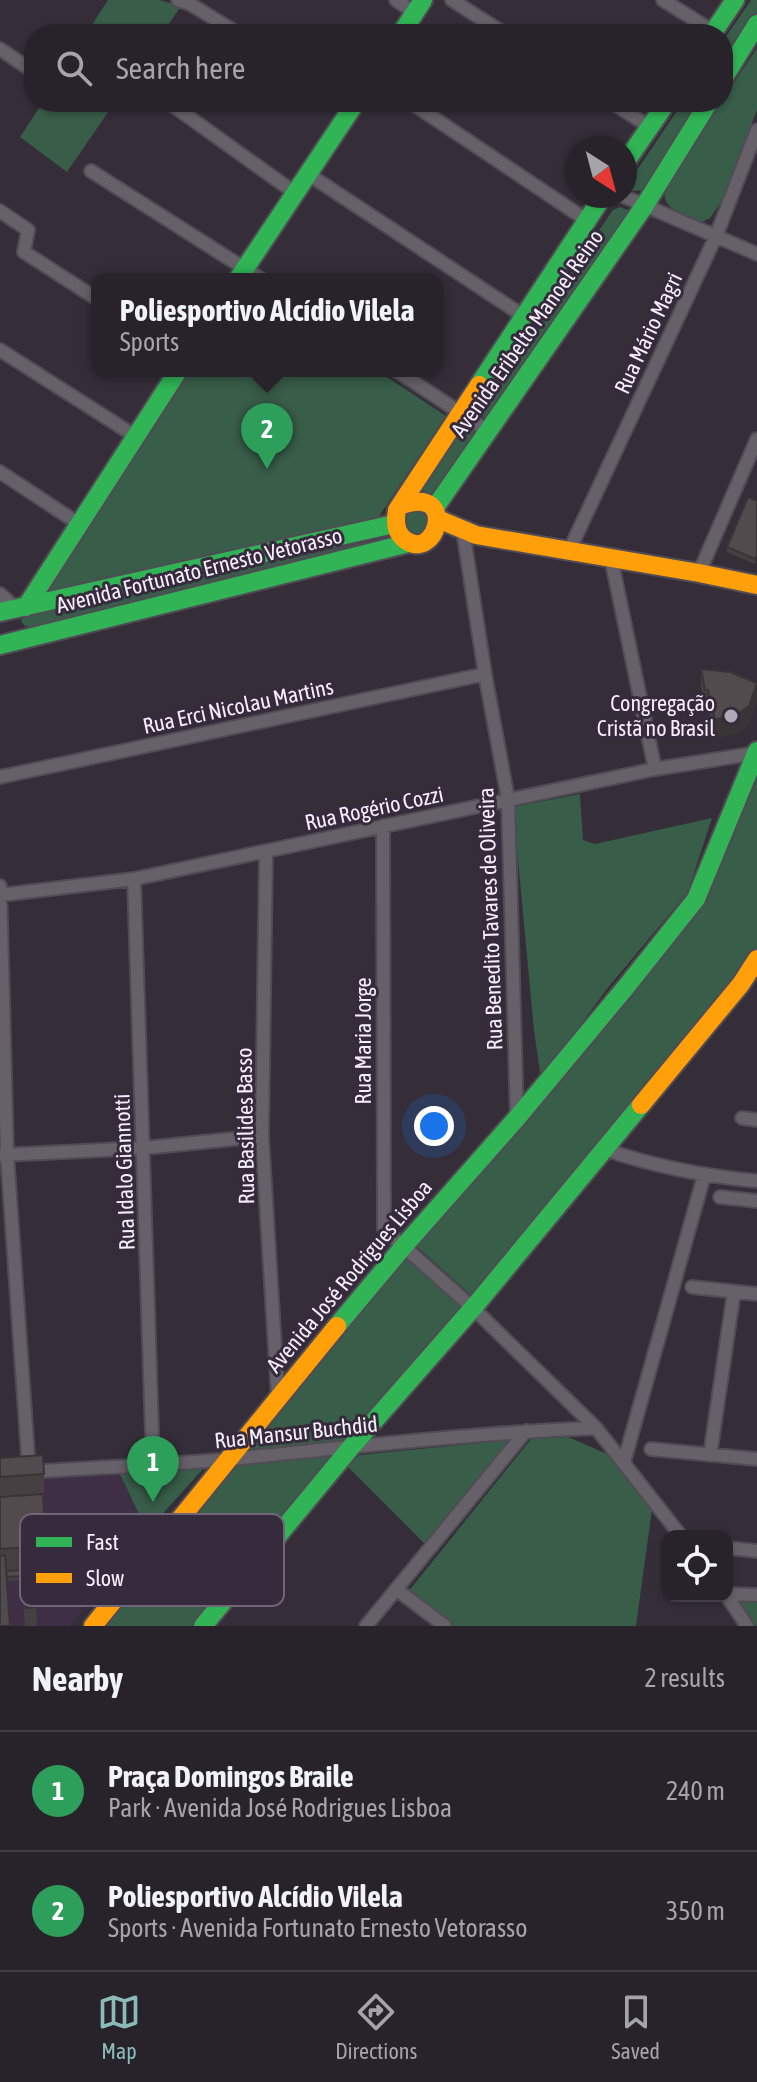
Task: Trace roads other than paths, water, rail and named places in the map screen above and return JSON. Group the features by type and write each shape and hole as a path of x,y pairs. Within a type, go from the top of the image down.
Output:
{"main road":[{"path":"719,24 735,0"},
{"path":"407,24 419,6"},
{"path":"733,63 757,24"},
{"path":"249,273 295,193 347,112"},
{"path":"637,146 660,112"},
{"name":"Avenida Eribelto Manoel Reino","path":"436,514 488,431 645,205 703,112"},
{"name":"Avenida Eribelto Manoel Reino","path":"402,505 596,208"},
{"path":"26,607 174,377"},
{"path":"410,500 427,503 436,514 437,528 432,536 417,542 402,538 394,524 394,517 402,505 410,500"},
{"name":"Avenida Fortunato Ernesto Vetorasso","path":"436,514 467,534"},
{"name":"Avenida Fortunato Ernesto Vetorasso","path":"2,606 26,607 394,524"},
{"name":"Avenida Fortunato Ernesto Vetorasso","path":"0,645 417,542 467,534 757,585"},
{"path":"46,575 50,592 64,599"},
{"name":"Avenida José Rodrigues Lisboa","path":"184,1514 404,1246 517,1118 696,899 757,752"},
{"path":"284,1528 473,1308 741,984 757,959"},
{"path":"367,1428 371,1441 380,1443"},
{"name":"Avenida José Rodrigues Lisboa","path":"93,1626 109,1606"},
{"path":"203,1626 220,1606"}],"street":[{"path":"178,0 223,24"},
{"path":"396,0 419,6"},
{"path":"452,0 489,24"},
{"path":"663,0 699,24"},
{"path":"0,49 24,65"},
{"path":"182,112 295,193"},
{"path":"425,112 588,221"},
{"path":"627,112 650,127"},
{"name":"Rua Mário Magri","path":"569,551 716,236 757,130"},
{"path":"91,171 245,273"},
{"path":"308,174 525,317"},
{"path":"637,202 757,254"},
{"path":"0,211 28,230 24,252 91,295"},
{"path":"0,350 135,436"},
{"path":"406,377 488,431"},
{"path":"699,573 757,439"},
{"path":"0,472 79,524"},
{"name":"Rua Benedito Tavares de Oliveira","path":"467,534 485,674 508,799 517,1118"},
{"path":"611,558 655,769"},
{"name":"Rua Erci Nicolau Martins","path":"0,777 485,674"},
{"name":"Rua Rogério Cozzi","path":"0,895 134,879 655,769 757,752"},
{"name":"Rua Maria Jorge","path":"383,826 384,1229 473,1308 596,1428 676,1530"},
{"name":"Rua Basilides Basso","path":"266,852 262,1136 278,1398"},
{"name":"Rua Idalo Giannotti","path":"134,879 153,1464"},
{"path":"0,886 4,1155 29,1472"},
{"path":"742,1118 757,1120"},
{"path":"4,1155 144,1148 262,1136"},
{"path":"604,1149 704,1176 757,1181"},
{"path":"624,1462 704,1176"},
{"path":"720,1197 757,1201"},
{"path":"692,1287 757,1294"},
{"path":"710,1455 734,1292"},
{"name":"Rua Mansur Buchdid","path":"0,1474 228,1459 380,1443 596,1428"},
{"path":"366,1626 526,1431"},
{"path":"651,1449 757,1459"},
{"path":"733,1549 757,1551"},
{"path":"396,1589 445,1626"},
{"path":"733,1595 757,1595"},
{"path":"732,1602 747,1626"}],"place":[{"name":"Poliesportivo Alcídio Vilela","path":"267,469"},
{"name":"Congregação Cristã no Brasil","path":"731,716"},
{"name":"Praça Domingos Braile","path":"153,1502"}]}
